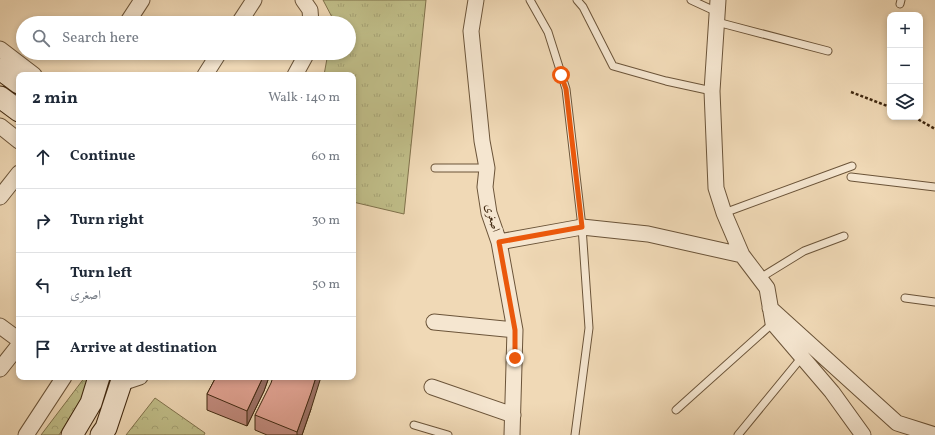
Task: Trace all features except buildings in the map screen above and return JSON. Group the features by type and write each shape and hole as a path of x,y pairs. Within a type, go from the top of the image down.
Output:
{"main road":[{"path":"0,69 16,81"},
{"path":"0,97 16,109"},
{"path":"72,435 91,403 99,380"},
{"path":"101,435 106,428 128,380"}],"street":[{"path":"132,16 142,0"},
{"path":"244,16 254,0"},
{"path":"303,0 310,10 310,16"},
{"name":"اصغری","path":"476,0 471,31 482,141 487,168 485,187 489,213 499,242 515,330 514,415 512,435"},
{"path":"718,11 712,91 716,188 724,213 742,255 767,288 773,323 832,392 863,435"},
{"path":"0,49 30,72"},
{"path":"206,72 214,60"},
{"path":"297,72 303,60"},
{"path":"0,126 16,139"},
{"path":"0,197 16,177"},
{"path":"499,242 582,227 648,234 742,255"},
{"path":"770,308 897,423 935,435"},
{"path":"434,322 515,330"},
{"path":"0,326 16,338"},
{"path":"0,369 16,349"},
{"path":"26,435 62,380"},
{"path":"432,387 514,415"}],"lane":[{"path":"530,0 548,32 566,89 582,227 589,328 575,435"},
{"path":"577,0 583,7 613,66 666,81 712,91"},
{"path":"691,0 828,51"},
{"path":"724,213 852,166"},
{"path":"435,168 487,168"},
{"path":"851,177 935,187"},
{"path":"760,278 804,251 844,236"},
{"path":"905,298 935,302"},
{"path":"676,410 773,323"},
{"path":"738,435 802,357"},
{"path":"414,425 448,435"}],"path":[{"path":"851,92 887,106"},
{"path":"919,120 935,129"}],"green space":[{"path":"323,0 426,0 404,214 356,203 356,72 325,72 327,60 356,60 356,16 331,16"},
{"path":"83,380 92,381 59,435 41,435"},
{"path":"155,398 205,433 204,435 126,435"}],"route":[{"path":"515,358 515,330 499,242 582,227 566,89 561,75"}]}
